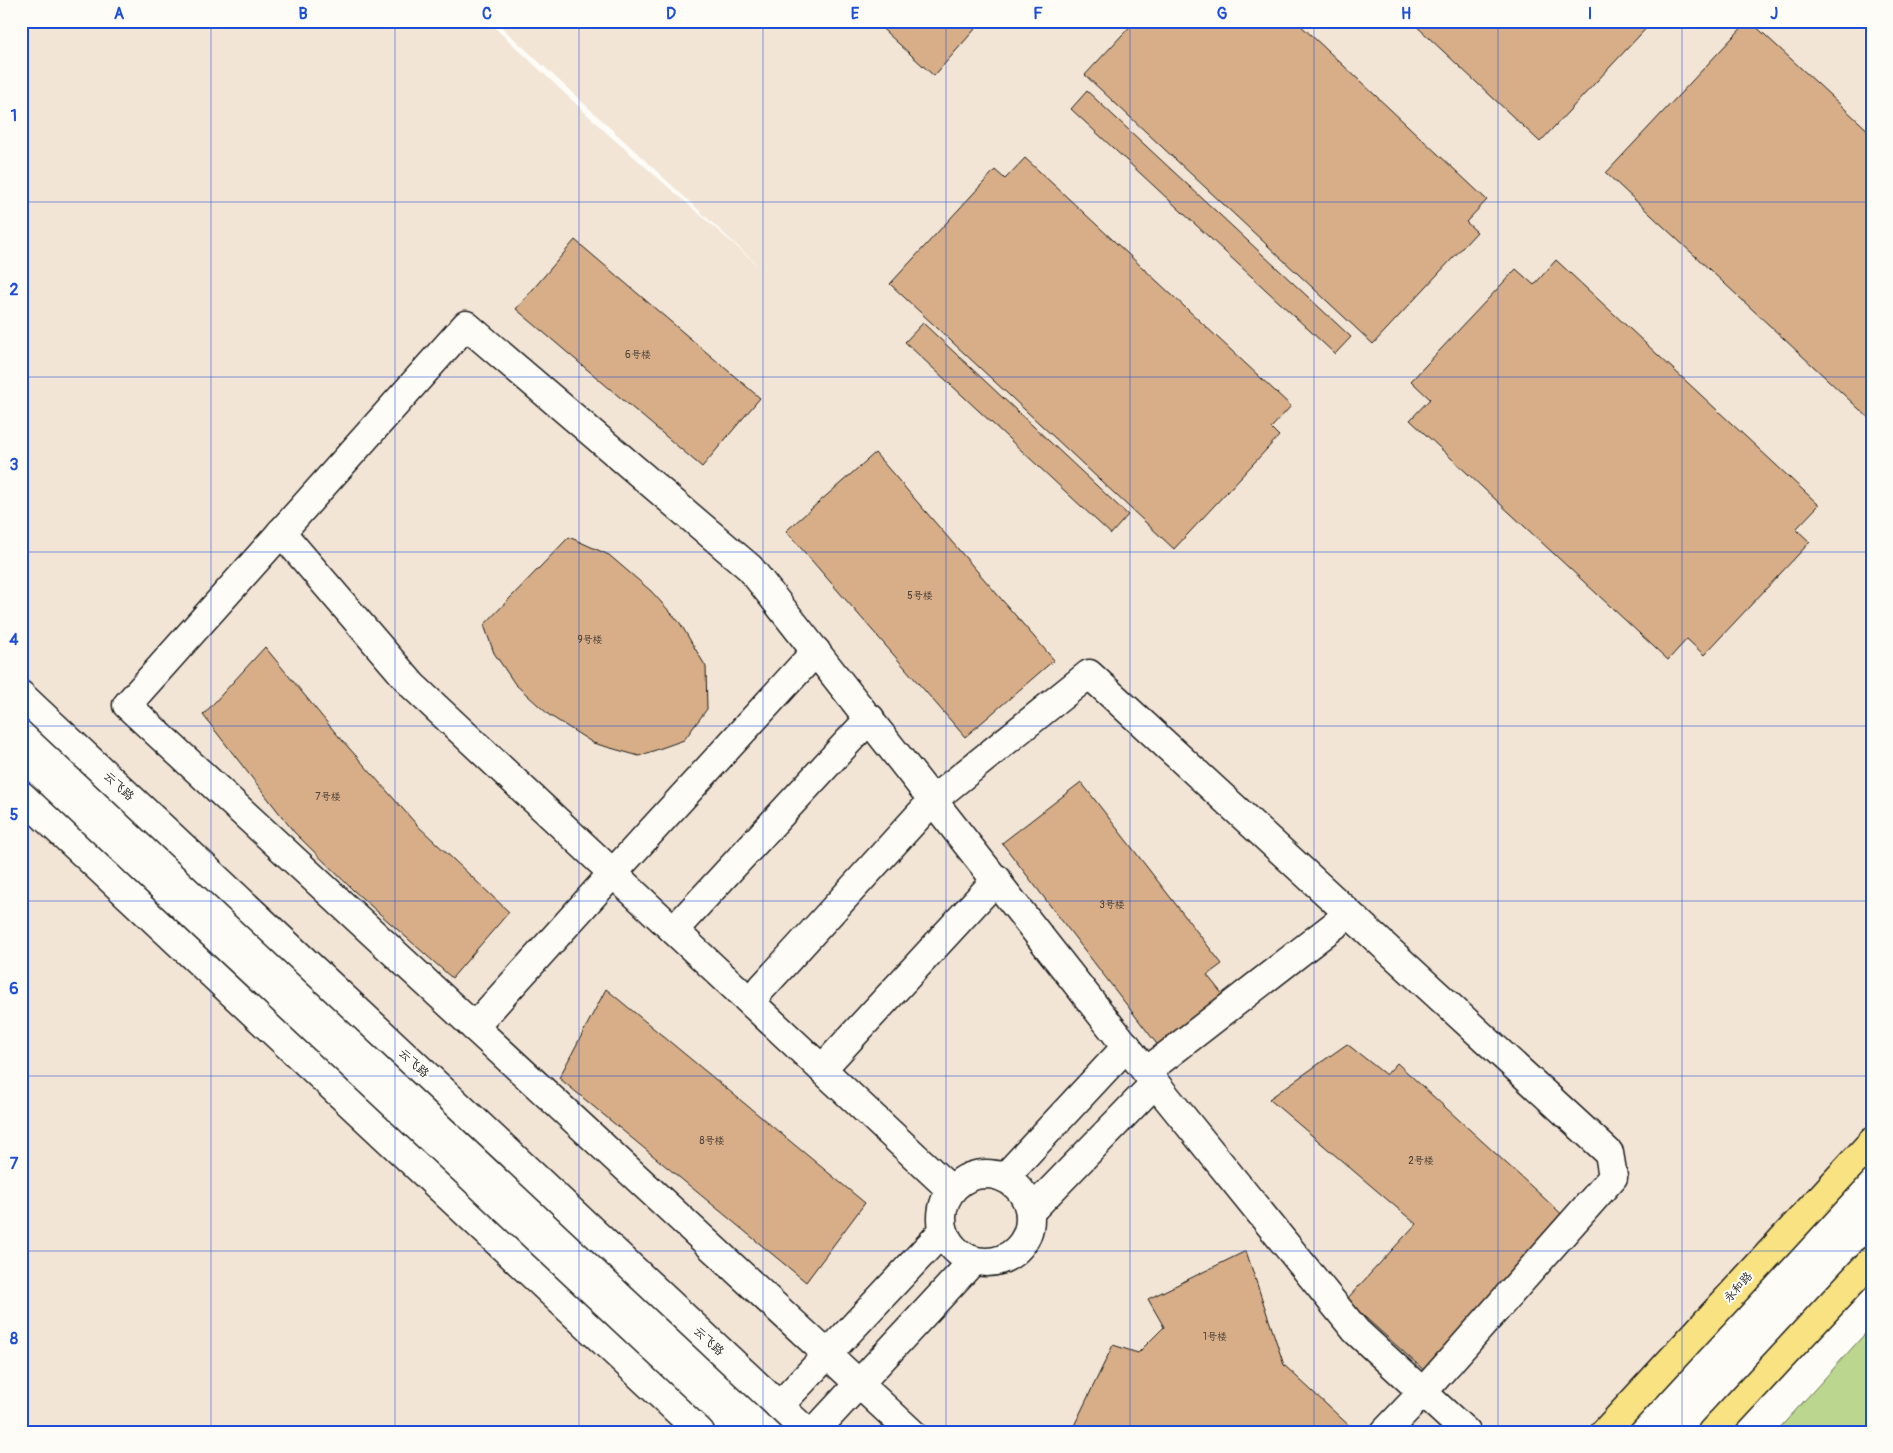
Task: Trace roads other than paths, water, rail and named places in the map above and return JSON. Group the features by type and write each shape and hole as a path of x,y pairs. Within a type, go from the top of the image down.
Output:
{"main road":[{"name":"永和路","path":"1605,1432 1872,1142"},
{"path":"1712,1432 1872,1260"}],"street":[{"path":"911,1432 126,705 466,325 750,568 934,799 1151,1077 1356,1331 1466,1432"},
{"path":"282,532 413,686 951,1190"},
{"path":"474,1027 816,651"},
{"path":"750,1001 934,799 1089,674 1609,1153 1613,1176 1423,1392 1385,1432"},
{"name":"云飞路","path":"21,695 807,1432"},
{"path":"674,930 870,718"},
{"path":"21,795 700,1432"},
{"path":"822,1069 996,879"},
{"path":"1030,1212 1151,1077 1350,914"},
{"path":"1004,1178 1127,1046"},
{"path":"990,1174 1004,1178 1016,1186 1025,1198 1030,1212 1030,1227 1024,1241 1015,1252 1002,1260 988,1263 972,1261 959,1254 949,1244 943,1231 941,1216 944,1202 951,1190 962,1180 975,1175 990,1174"},
{"path":"779,1406 943,1231"},
{"path":"814,1432 972,1261"}]}
